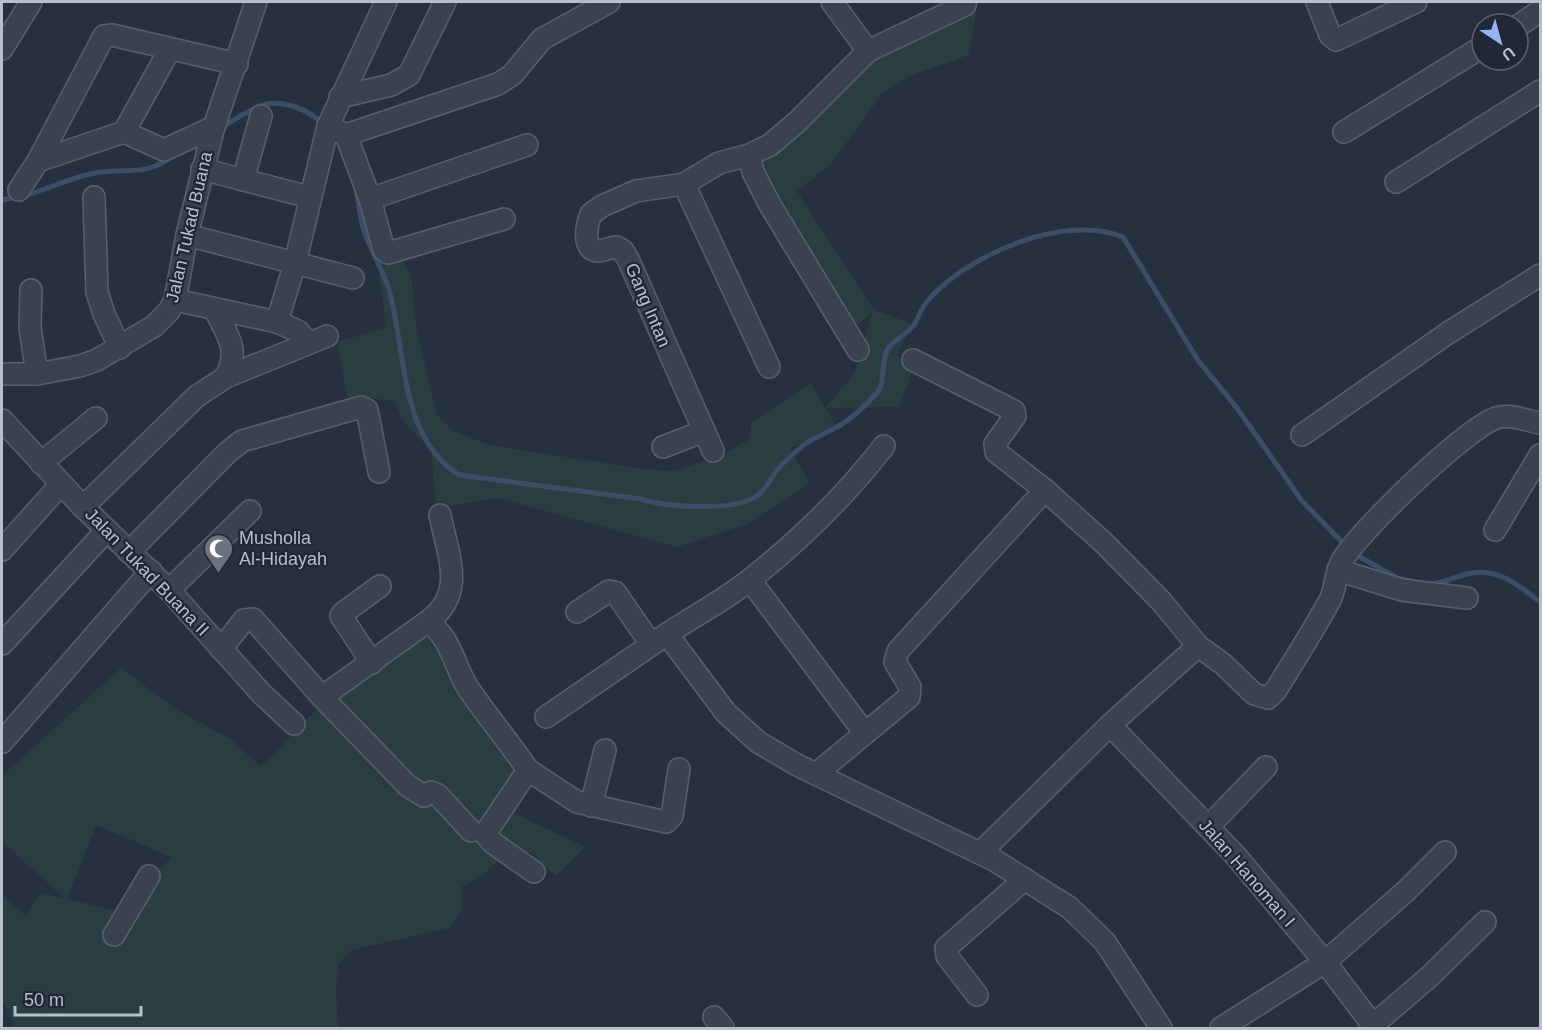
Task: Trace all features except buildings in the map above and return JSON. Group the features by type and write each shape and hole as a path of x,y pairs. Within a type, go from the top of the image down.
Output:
{"street":[{"path":"2,49 31,2"},
{"name":"Jalan Tukad Buana","path":"2,374 37,374 80,366 120,348 154,327 169,311 175,300 202,169 256,2"},
{"path":"272,321 295,262 309,197 332,131 340,97 386,2"},
{"path":"340,97 405,79 446,2"},
{"path":"332,131 498,84 512,75 542,39 609,2"},
{"path":"832,2 868,51"},
{"path":"1317,2 1330,34 1336,40 1416,2"},
{"name":"Gang Intan","path":"713,451 623,250 612,247 595,251 587,244 589,219 596,209 636,191 684,184 719,163 761,151 791,127 868,51 965,5"},
{"path":"19,190 38,161 104,36 112,35 237,64"},
{"path":"38,161 124,132 171,49"},
{"path":"1344,132 1470,54"},
{"path":"1396,182 1540,91"},
{"path":"243,180 261,116"},
{"path":"124,132 164,150 213,131"},
{"path":"332,131 370,199 384,250 388,253 504,219"},
{"path":"370,199 527,145"},
{"path":"749,155 753,172 770,205 858,350"},
{"path":"202,169 309,197"},
{"path":"684,184 770,367"},
{"path":"94,197 97,292 104,314 120,348"},
{"path":"187,234 353,278"},
{"path":"1302,435 1448,333 1540,275"},
{"path":"31,290 30,328 37,374"},
{"path":"83,507 184,406 226,377 318,339 272,321 175,300"},
{"path":"215,310 234,352 233,362 226,377"},
{"path":"913,360 1014,411 1015,416 995,444 996,452 1044,490 1104,543 1153,593 1198,646 1223,664 1254,694 1268,698 1276,690 1331,598 1340,565 1357,542 1434,465 1483,424 1498,417 1540,423"},
{"path":"129,552 242,441 361,407 367,410 379,472"},
{"path":"41,463 96,418"},
{"name":"Jalan Tukad Buana II","path":"2,420 83,507 151,571 221,649 294,724"},
{"path":"663,447 704,431"},
{"path":"546,717 750,580 860,478 884,446"},
{"path":"1495,530 1540,455"},
{"path":"2,550 61,484"},
{"path":"816,774 864,732 903,704 911,692 895,662 898,651 1044,490"},
{"path":"169,590 250,511"},
{"path":"322,697 372,663 441,610 453,586 440,516"},
{"path":"2,644 107,530"},
{"path":"1340,565 1402,590 1467,598"},
{"path":"2,742 151,571"},
{"path":"750,580 864,732"},
{"path":"372,663 341,616 380,586"},
{"path":"577,612 609,591 615,592 690,668 743,731 781,757 980,853 1070,908 1105,942 1161,1029"},
{"path":"221,649 244,620 253,620 322,697 408,786 424,796 431,792 438,795 471,831"},
{"path":"427,622 438,628 446,639 466,685 528,770 577,802 666,822 672,816 679,769"},
{"path":"980,853 1110,725 1198,646"},
{"name":"Jalan Hanoman I","path":"1110,725 1151,771 1208,827 1325,962 1374,1027"},
{"path":"591,806 604,750"},
{"path":"1208,827 1266,767"},
{"path":"528,770 485,834 493,843 534,872"},
{"path":"1225,1028 1325,962 1406,891 1445,852"},
{"path":"114,935 149,876"},
{"path":"977,995 947,956 946,948 1025,879"},
{"path":"1374,1027 1485,922"}],"green space":[{"path":"972,2 976,13 969,55 910,76 882,94 830,165 797,191 874,310 913,324 896,356 915,363 899,407 826,408 836,427 790,448 810,484 747,524 677,547 498,498 436,508 431,450 401,419 395,401 347,396 337,342 386,328 374,231 386,226 411,275 417,333 437,415 455,432 491,445 641,469 673,471 723,455 750,439 751,423 811,383 825,408 854,374 873,311 846,336 735,148 767,138 849,64"},
{"path":"428,617 531,771 501,807 585,847 556,876 531,853 507,853 481,877 462,886 462,910 449,928 352,950 339,963 336,987 338,1028 15,1028 2,998 2,895 26,916 40,893 66,899 2,842 2,776 121,668 177,710 232,740 261,767 310,716","holes":["96,825 171,857 125,913 67,899"]}],"waterway":[{"path":"222,127 259,106 276,103 303,110 323,125"},
{"path":"2,200 27,195 95,173 154,167 175,155"},
{"path":"356,190 364,231 389,290 408,391 415,415 425,438 439,458 459,475 683,506 717,506 746,501 757,496 781,465 802,446 846,421 876,394 881,384 884,359 889,347 911,329 926,302 947,282 993,253 1019,242 1046,234 1074,230 1099,231 1123,237 1197,359 1237,408 1302,501 1346,546"},
{"path":"1353,553 1397,578 1411,581"},
{"path":"1429,584 1467,574 1488,573 1497,575 1524,589 1540,602"}],"place":[{"name":"Musholla Al-Hidayah","path":"218,574"}]}
